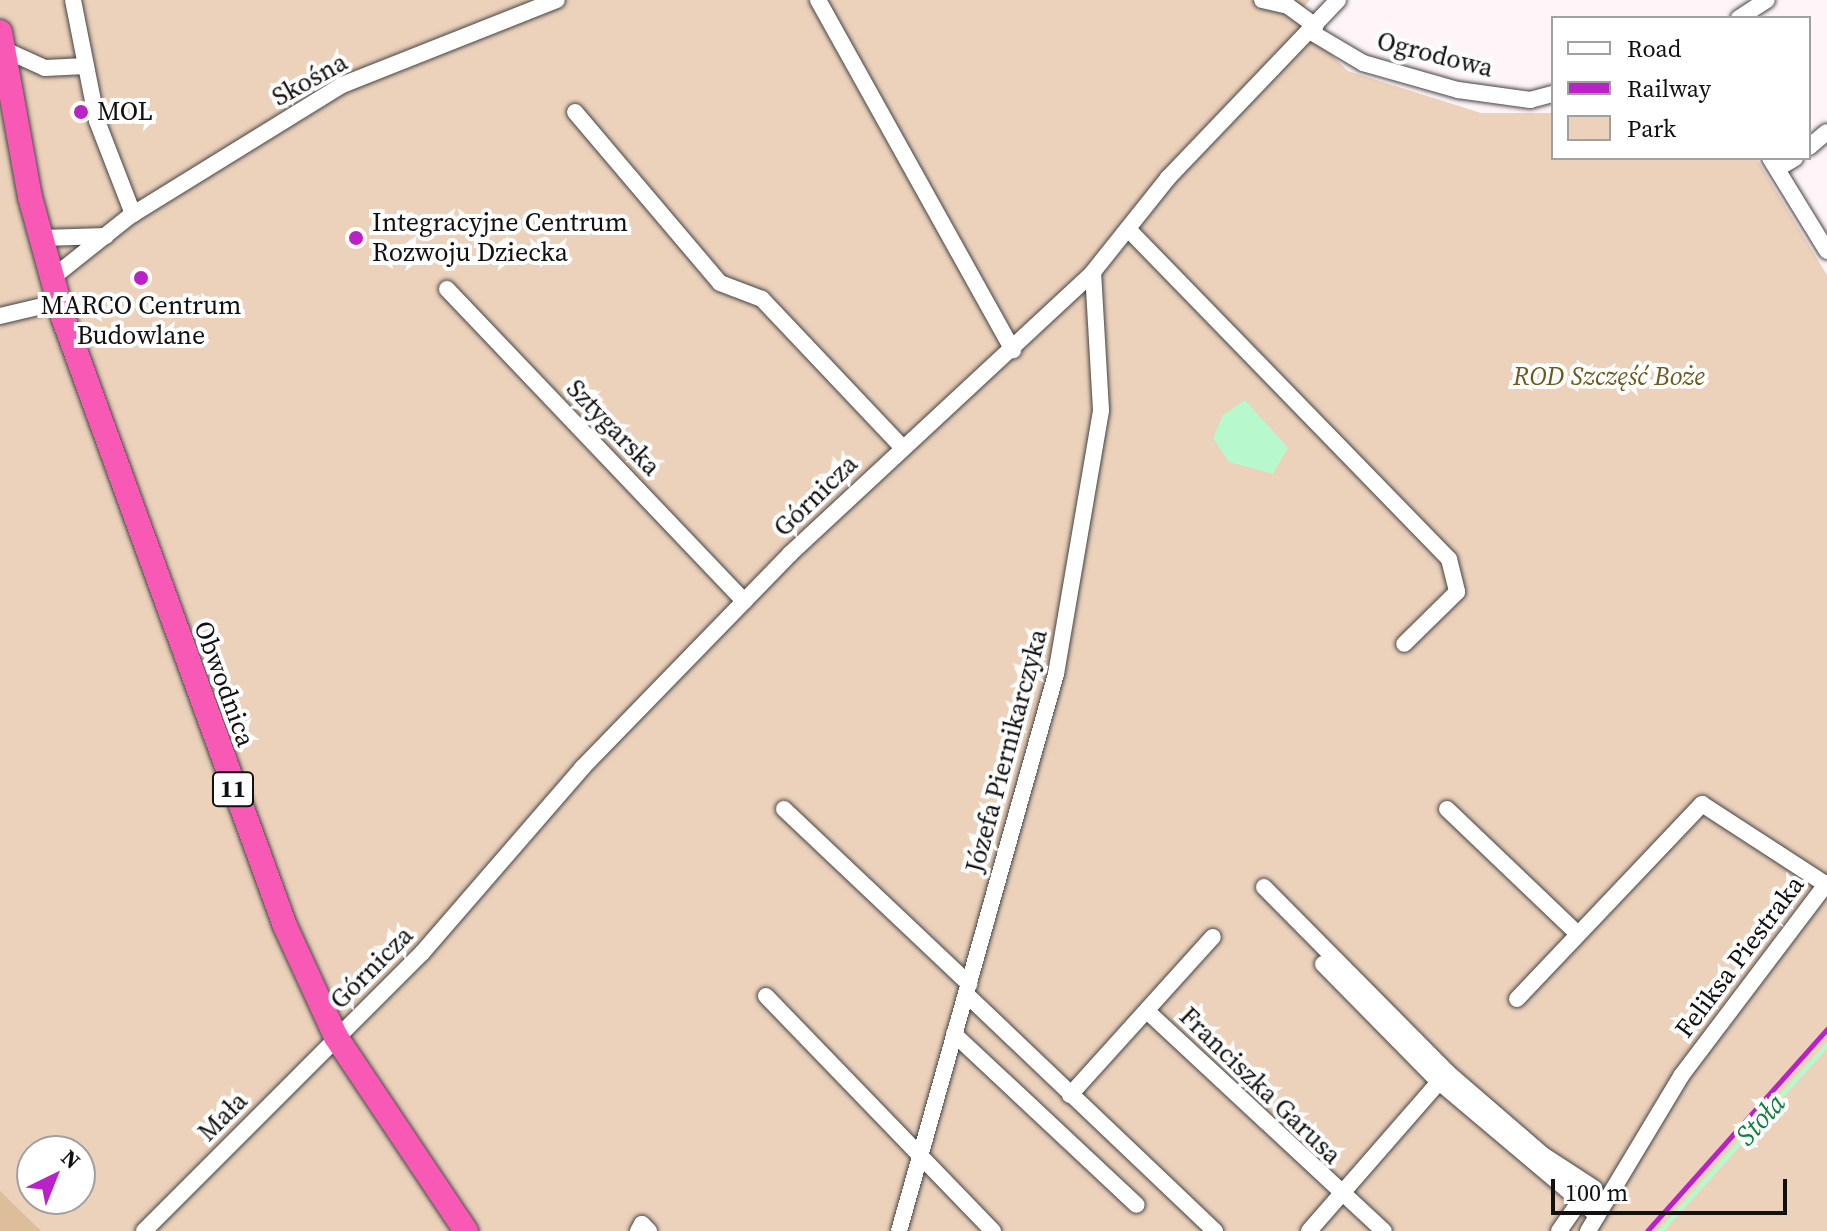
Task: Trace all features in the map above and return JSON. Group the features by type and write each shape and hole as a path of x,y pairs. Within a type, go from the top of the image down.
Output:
{"highway":[{"name":"Obwodnica","path":"1,51 14,119 59,302 244,820 336,1037 466,1231"}],"street":[{"path":"73,0 97,121 133,214"},
{"name":"Skośna","path":"52,278 133,214 342,85 557,0"},
{"path":"818,0 1013,350"},
{"name":"Ogrodowa","path":"1262,0 1288,6 1313,29 1363,63 1458,90 1530,100 1551,95"},
{"name":"Górnicza","path":"336,1037 744,601 902,447 1013,350 1093,272 1168,178 1338,0"},
{"path":"1742,16 1767,0"},
{"path":"1,51 45,68 86,66"},
{"path":"575,112 720,283 762,299 902,447"},
{"path":"1811,145 1827,132"},
{"path":"1774,163 1827,251"},
{"path":"1128,229 1449,559 1457,592 1404,644"},
{"path":"42,238 106,236"},
{"name":"Józefa Piernikarczyka","path":"899,1231 1056,674 1101,410 1093,272"},
{"name":"Sztygarska","path":"447,289 744,601"},
{"path":"0,316 59,302"},
{"name":"Feliksa Piestraka","path":"1517,999 1702,804 1826,883 1681,1076 1588,1231"},
{"path":"784,809 968,989 1070,1095 1215,1231"},
{"path":"1447,809 1578,934"},
{"path":"1264,887 1443,1077 1543,1155 1594,1188"},
{"name":"Franciszka Garusa","path":"1070,1095 1213,937"},
{"path":"1323,964 1597,1215"},
{"path":"766,996 993,1231"},
{"name":"Franciszka Garusa","path":"1147,1011 1341,1195 1384,1231"},
{"path":"954,1034 1137,1205"},
{"name":"Mała","path":"144,1231 336,1037"},
{"name":"Franciszka Garusa","path":"1309,1231 1443,1077"},
{"path":"1559,1231 1580,1201"},
{"path":"638,1231 642,1224 649,1231"}],"green space":[{"name":"ROD Szczęść Boże","path":"0,0 1310,0 1293,18 1348,71 1481,113 1551,113 1551,160 1757,160 1827,275 1827,1231 0,1231"}],"shaded area":[{"path":"1245,400 1288,448 1273,474 1229,462 1213,438 1223,415"},
{"path":"0,1191 16,1207 16,1215 25,1215 41,1231 0,1231"}],"waterway":[{"name":"Stoła","path":"1660,1231 1827,1044"}],"railway":[{"path":"1647,1231 1827,1029"}],"place":[{"name":"MOL","path":"81,112"},
{"name":"Integracyjne Centrum Rozwoju Dziecka","path":"356,238"},
{"name":"MARCO Centrum Budowlane","path":"141,278"}]}
